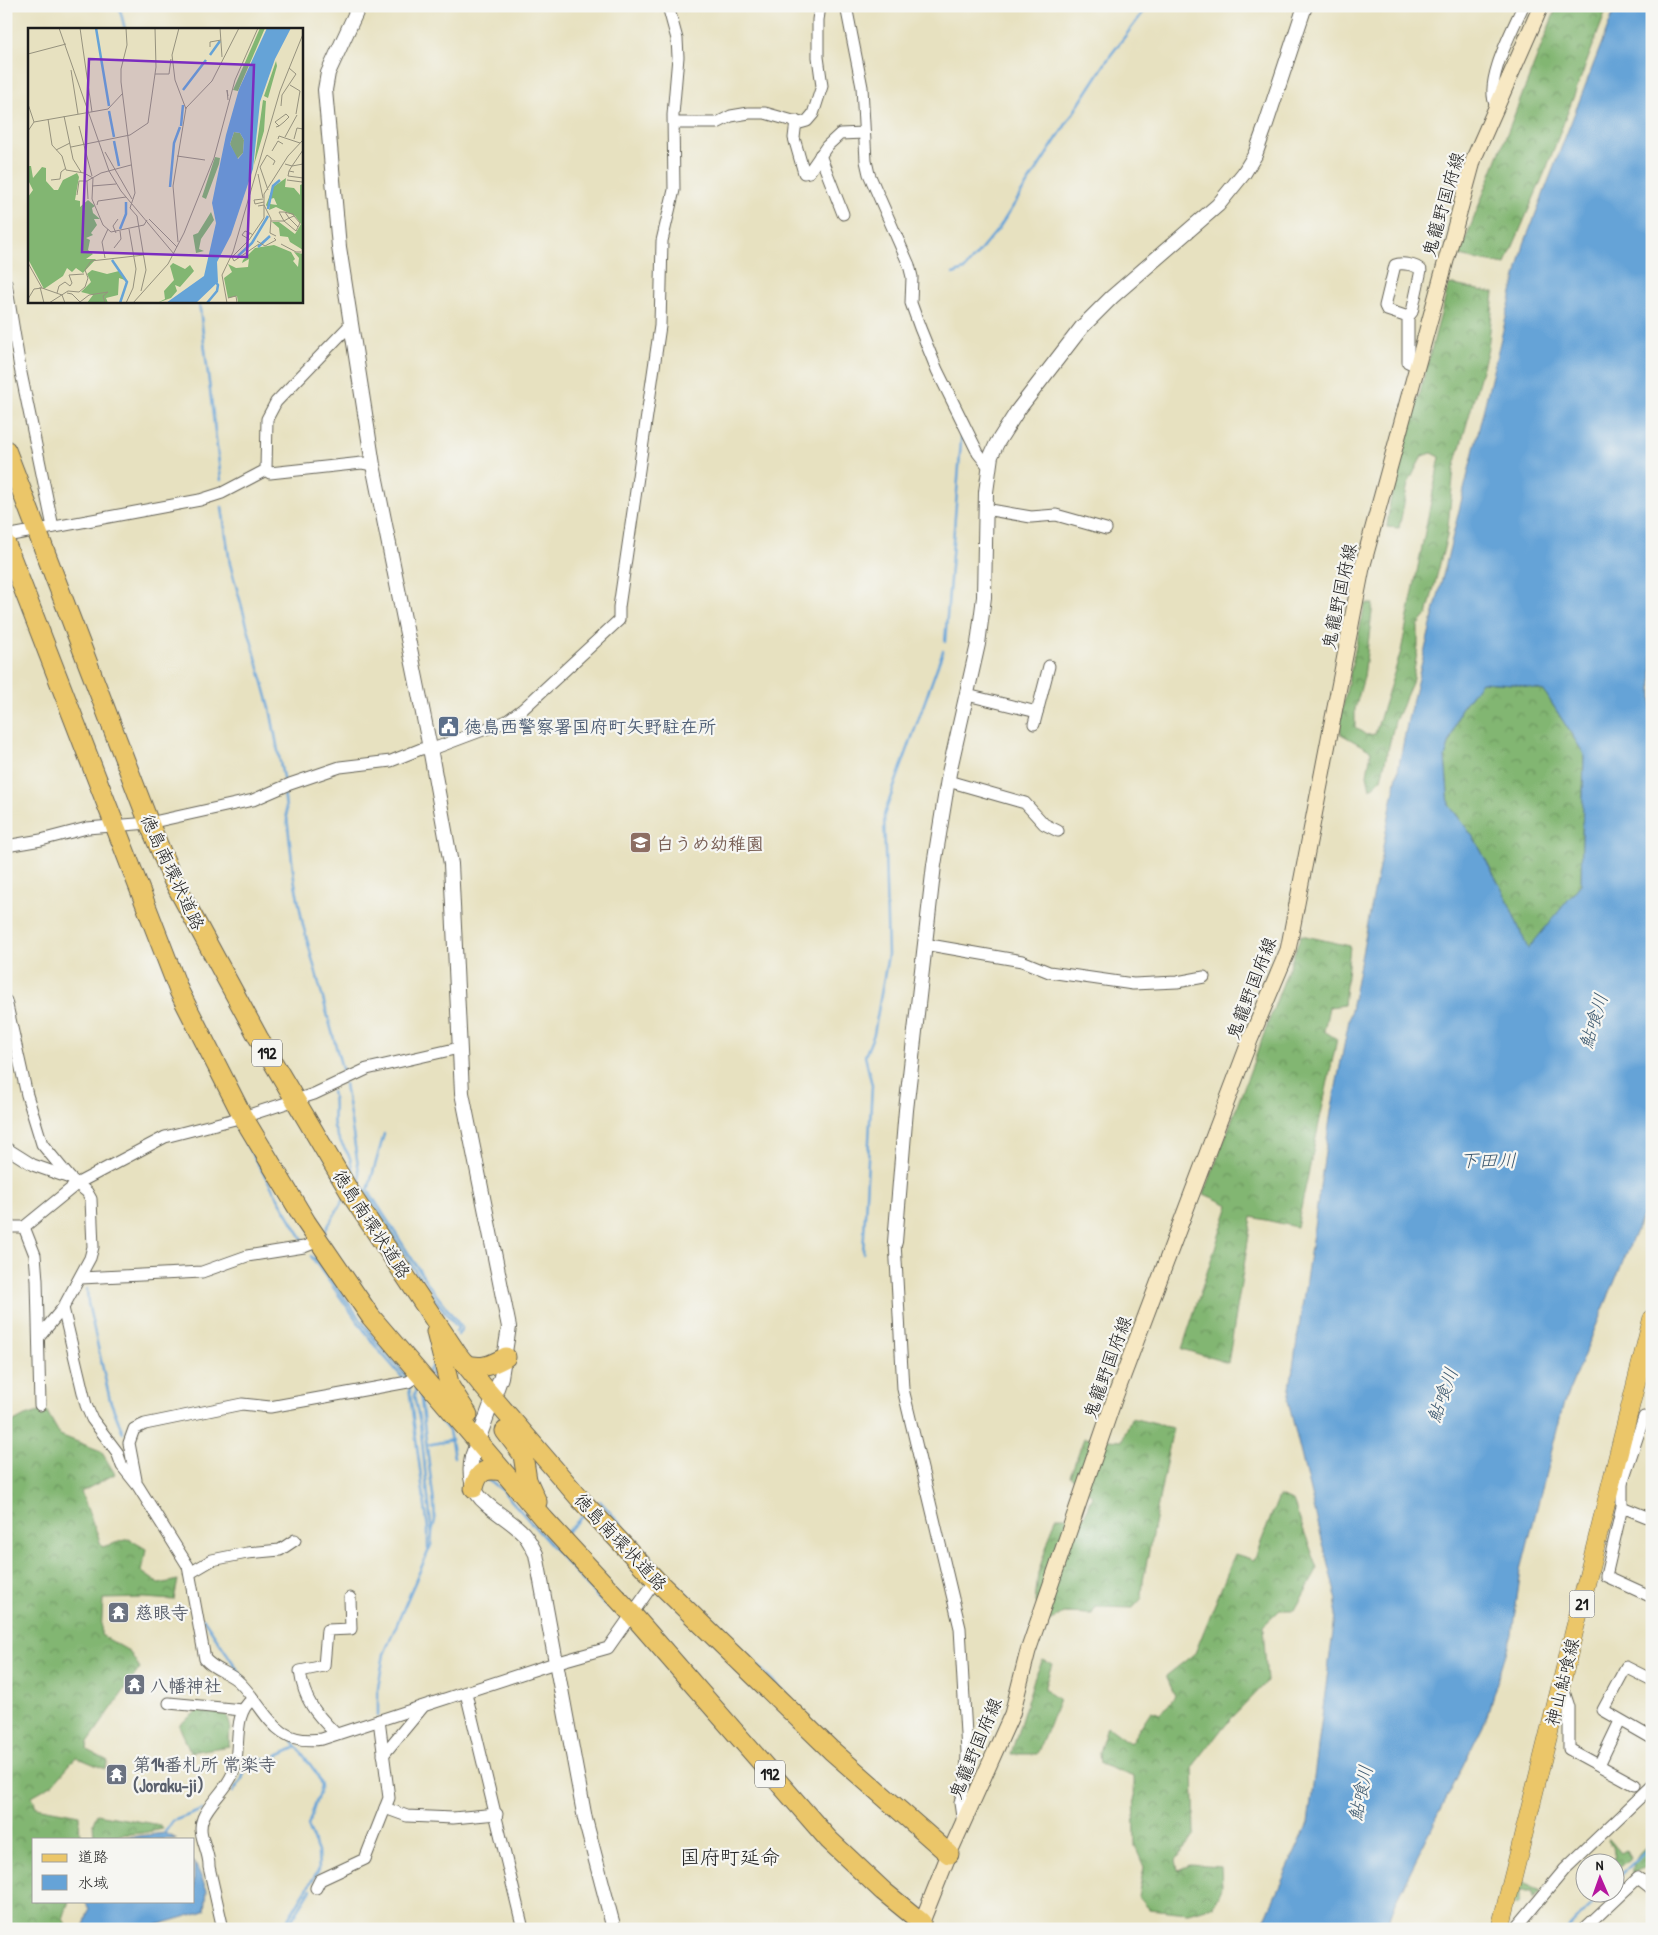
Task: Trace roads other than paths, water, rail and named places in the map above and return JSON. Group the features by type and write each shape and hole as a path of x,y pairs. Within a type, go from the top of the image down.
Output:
{"highway":[{"name":"徳島南環状道路","path":"6,450 45,528 149,822 173,880 220,970 352,1196 431,1314 465,1364 493,1400 581,1500 656,1580 831,1750 949,1854"},
{"name":"徳島南環状道路","path":"6,544 179,991 243,1117 319,1241 371,1317 543,1518 631,1613 829,1840 920,1926"},
{"path":"431,1314 450,1387 468,1414 478,1441"},
{"path":"465,1364 487,1367 506,1357"},
{"path":"493,1400 503,1427 523,1455 527,1480 543,1518"},
{"path":"474,1488 476,1478 481,1472 487,1470 502,1471"}],"main road":[{"name":"鬼籠野国府線","path":"920,1926 949,1854 1012,1714 1028,1651 1115,1397 1250,1040 1288,950 1362,568 1474,158 1541,6"},
{"name":"神山鮎喰線","path":"1500,1929 1562,1685 1617,1481 1652,1319"}],"street":[{"path":"359,6 328,73 325,90 336,216 373,466 430,748 451,864 462,1093 509,1328 506,1357 469,1470 474,1488 494,1512 522,1532 536,1554 585,1819 614,1929"},
{"path":"6,846 114,824 149,822 253,800 283,787 340,767 391,760 507,721 523,710 619,620 619,607 660,326 662,241 674,190 674,123 678,57 676,39 668,6"},
{"path":"674,123 717,123 732,116 749,113 765,113 796,122 808,121 813,114 822,86 818,57 820,6"},
{"path":"846,6 862,87 864,133 869,174 909,265 912,276 911,303 937,370 978,453 989,467"},
{"path":"963,1824 960,1803 966,1778 967,1752 960,1628 903,1389 895,1242 899,1173 924,944 948,781 978,644 984,597 989,467 997,443 1009,424 1082,328 1112,297 1218,205 1244,173 1255,154 1264,130 1304,6"},
{"path":"1496,106 1492,99 1500,55 1523,6"},
{"path":"796,122 794,138 804,173 809,172 820,156 840,134 864,133"},
{"path":"820,156 842,214"},
{"path":"1408,317 1387,310 1385,306 1395,265 1399,263 1418,267 1421,270 1412,312 1408,317 1408,362 1417,366"},
{"path":"6,283 45,528"},
{"path":"266,470 267,419 276,402 351,324"},
{"path":"266,470 270,473 362,463 373,466"},
{"path":"6,536 200,500 222,493 266,470"},
{"path":"986,509 1031,517 1056,515 1106,529"},
{"path":"966,695 1036,718 1049,666"},
{"path":"948,781 1025,803 1044,824 1058,831"},
{"path":"924,944 1022,961 1049,972 1133,984 1177,982 1204,977"},
{"path":"6,1001 28,1095 42,1144 91,1199 93,1216 91,1230 93,1247 90,1258 81,1278 63,1308 39,1336"},
{"path":"6,1227 24,1227 74,1180 165,1138 243,1117 295,1099 367,1069 459,1048"},
{"path":"6,1148 41,1169 74,1180"},
{"path":"24,1227 35,1255 40,1405"},
{"path":"81,1278 202,1272 247,1256 304,1247 319,1241"},
{"path":"63,1308 86,1405 98,1430 116,1452 122,1466 138,1486 188,1566 205,1659 214,1668 239,1681 276,1728 289,1736 312,1740 336,1734 555,1663 608,1648 656,1580"},
{"path":"138,1486 129,1443 134,1429 145,1424 242,1404 270,1408 408,1382 420,1374"},
{"path":"1644,1417 1617,1481 1622,1507 1606,1576 1652,1596"},
{"path":"1622,1507 1652,1519"},
{"path":"190,1574 212,1560 247,1553 280,1550 294,1540"},
{"path":"336,1734 311,1708 301,1682 300,1671 324,1666 327,1630 351,1629 350,1598"},
{"path":"1652,1680 1626,1667 1603,1710 1650,1737 1652,1735"},
{"path":"1562,1685 1569,1707 1569,1749 1635,1785"},
{"path":"466,1693 497,1814 523,1929"},
{"path":"223,1929 209,1859 202,1841 202,1825 203,1819 225,1788 234,1770 242,1710 253,1699"},
{"path":"169,1703 242,1710"},
{"path":"383,1755 422,1707"},
{"path":"316,1888 320,1880 365,1859 389,1798 378,1720"},
{"path":"1599,1765 1620,1721"},
{"path":"1515,1929 1565,1869 1652,1786"},
{"path":"385,1808 407,1816 453,1818 497,1814"},
{"path":"1584,1929 1638,1878 1652,1889"}],"water":[{"name":"下田川","path":"1616,6 1652,6 1652,1192 1564,1403 1521,1570 1512,1634 1485,1721 1397,1898 1386,1929 1260,1929 1308,1824 1337,1601 1288,1401 1331,1112 1408,719 1524,244","holes":["1481,682 1515,684 1544,691 1584,754 1581,884 1528,949 1506,897 1474,838 1449,805 1445,757 1460,710"]},
{"path":"165,1833 175,1838 121,1838"},
{"path":"195,1863 207,1890 205,1911 143,1929 83,1929 89,1909 86,1902 195,1902"}],"waterway":[{"path":"119,6 125,28"},
{"path":"953,274 964,270 999,228 1110,56 1148,6"},
{"path":"199,302 221,480"},
{"path":"945,642 962,429"},
{"path":"222,507 230,564 270,708 284,783"},
{"path":"863,1253 872,1085 865,1056 874,1034 888,955 884,815 943,651"},
{"path":"284,791 294,878 303,925 344,1076"},
{"path":"345,1084 361,1184 424,1285 458,1328 456,1332"},
{"path":"332,1092 334,1127 350,1158 352,1170 356,1176 354,1180"},
{"path":"235,1125 303,1240"},
{"path":"384,1134 368,1190 428,1284 462,1328 458,1335"},
{"path":"323,1235 344,1198"},
{"path":"311,1256 376,1347 403,1378"},
{"path":"315,1257 378,1344 407,1377"},
{"path":"87,1289 88,1303 110,1400 123,1433"},
{"path":"428,1372 435,1362"},
{"path":"431,1375 437,1365"},
{"path":"409,1387 428,1529 428,1549"},
{"path":"378,1716 378,1688 384,1654 431,1545 432,1534 420,1423 414,1396 416,1389"},
{"path":"420,1392 434,1504 435,1520 432,1532"},
{"path":"430,1408 449,1431 454,1457"},
{"path":"427,1445 452,1440"},
{"path":"486,1479 501,1489 606,1607"},
{"path":"600,1501 654,1561"},
{"path":"567,1532 584,1515"},
{"path":"670,1578 786,1694"},
{"path":"203,1618 246,1682"},
{"path":"423,1714 459,1701"},
{"path":"282,1929 319,1869 318,1852 308,1826 321,1786 317,1774 293,1741"},
{"path":"233,1792 242,1779 249,1758 271,1759 297,1747"},
{"path":"165,1832 173,1821 202,1810"},
{"path":"1626,1871 1652,1845"},
{"path":"286,1929 311,1889"},
{"path":"1568,1929 1594,1902"}],"place":[{"name":"徳島西警察署国府町矢野駐在所","path":"448,726"},
{"name":"白うめ幼稚園","path":"640,843"},
{"name":"慈眼寺","path":"119,1612"},
{"name":"八幡神社","path":"134,1685"},
{"name":"第14番札所 常楽寺 (Joraku-ji)","path":"117,1774"}],"district":[{"name":"国府町延命","path":"730,1856"}],"water label":[{"name":"鮎喰川","path":"1593,1021"},
{"name":"鮎喰川","path":"1442,1395"},
{"name":"鮎喰川","path":"1360,1793"}]}
